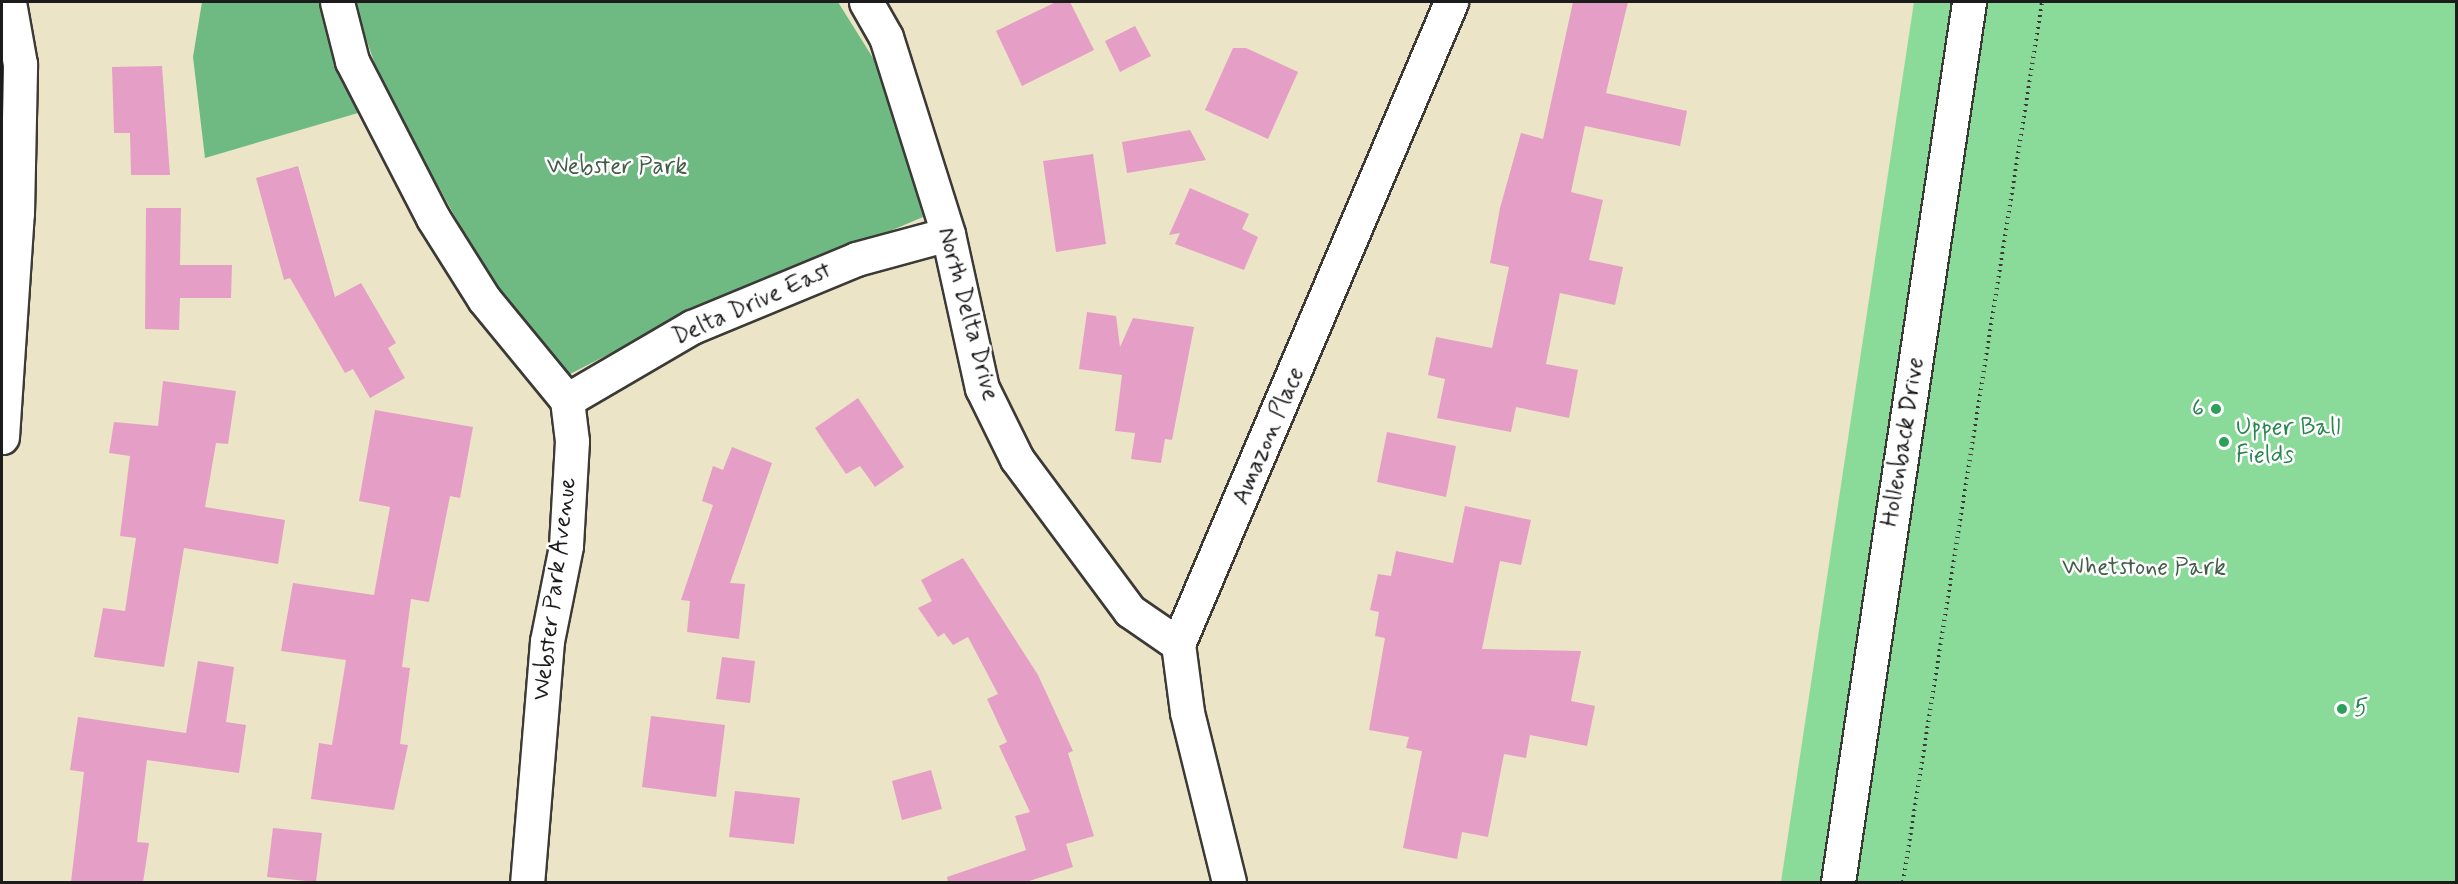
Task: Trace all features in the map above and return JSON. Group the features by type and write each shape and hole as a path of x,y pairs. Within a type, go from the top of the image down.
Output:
{"street":[{"path":"2,437 17,213 20,64 9,2"},
{"path":"337,2 352,61 433,218 484,299 567,400"},
{"name":"North Delta Drive","path":"866,2 886,37 948,234 982,388 1017,459 1130,611 1178,644"},
{"name":"Amazon Place","path":"1178,644 1451,2"},
{"name":"Hollenback Drive","path":"1838,882 1969,2"},
{"name":"Delta Drive East","path":"567,400 692,327 856,260 948,234"},
{"name":"Webster Park Avenue","path":"527,882 547,641 566,546 572,441 567,400"},
{"path":"1178,644 1187,712 1229,882"}],"path":[{"path":"1903,882 2042,2"}],"green space":[{"path":"202,2 322,2 337,66 358,113 205,158 193,57"},
{"name":"Webster Park","path":"353,2 838,2 883,74 923,217 652,332 570,374 522,328 479,260 382,84"},
{"name":"Whetstone Park","path":"1914,2 2456,2 2456,882 1781,882"}],"building":[{"path":"1056,2 1070,2 1094,50 1022,86 996,31"},
{"path":"1573,2 1628,2 1606,93 1687,111 1680,146 1585,126 1571,192 1603,200 1589,260 1623,267 1615,305 1560,293 1546,364 1578,370 1569,418 1516,407 1511,432 1437,418 1445,379 1428,375 1436,337 1492,348 1509,267 1490,263 1500,208 1521,133 1543,139"},
{"path":"1135,26 1151,56 1120,72 1105,41"},
{"path":"1233,48 1246,48 1298,72 1268,139 1205,110"},
{"path":"162,66 170,175 131,175 130,133 114,133 112,67"},
{"path":"1190,130 1206,160 1127,173 1122,142"},
{"path":"1093,154 1106,244 1056,252 1043,161"},
{"path":"298,166 335,297 361,283 396,343 388,348 405,378 370,398 353,369 345,373 290,278 284,280 256,178"},
{"path":"1190,188 1249,214 1242,229 1258,237 1244,270 1175,244 1180,233 1169,235"},
{"path":"146,208 181,208 180,265 232,265 231,298 180,298 179,330 145,329"},
{"path":"1087,312 1116,316 1120,347 1133,318 1194,327 1172,440 1165,439 1161,463 1131,459 1135,433 1115,431 1122,375 1079,369"},
{"path":"163,381 236,391 228,444 216,443 205,507 285,520 278,564 184,548 164,667 94,657 103,608 125,611 136,538 120,536 130,456 109,453 114,422 158,426"},
{"path":"858,398 904,467 875,487 860,466 846,474 815,428"},
{"path":"375,410 473,427 460,498 450,496 429,602 411,599 402,667 410,668 400,744 408,745 394,810 311,799 319,743 332,745 346,660 281,651 293,583 374,595 390,507 359,501"},
{"path":"1387,432 1456,446 1446,497 1377,482"},
{"path":"732,447 772,463 730,583 745,584 739,639 687,632 690,601 681,600 713,505 702,501 713,466 723,470"},
{"path":"1465,506 1531,520 1521,565 1500,561 1482,649 1581,651 1571,701 1595,706 1587,746 1530,735 1526,758 1504,754 1488,837 1462,832 1457,859 1403,848 1422,751 1406,748 1409,737 1369,730 1385,638 1375,636 1379,612 1370,610 1378,574 1391,576 1396,551 1453,563"},
{"path":"963,558 1038,675 1073,751 1068,753 1094,836 1066,844 1073,867 1026,882 948,882 947,877 1026,850 1015,816 1030,812 999,746 1007,742 987,699 998,694 968,637 953,645 944,633 938,637 918,608 932,601 921,580"},
{"path":"722,657 755,661 750,703 716,699"},
{"path":"198,661 234,667 226,722 246,725 239,773 147,760 137,842 149,843 143,882 71,882 84,772 70,770 78,717 186,733"},
{"path":"651,716 725,725 716,797 642,787"},
{"path":"931,770 942,809 902,820 892,781"},
{"path":"735,791 800,798 794,844 729,837"},
{"path":"273,828 322,833 316,882 267,877"}],"place":[{"name":"6","path":"2216,409"},
{"name":"Upper Ball Fields","path":"2224,442"},
{"name":"5","path":"2342,709"}]}
